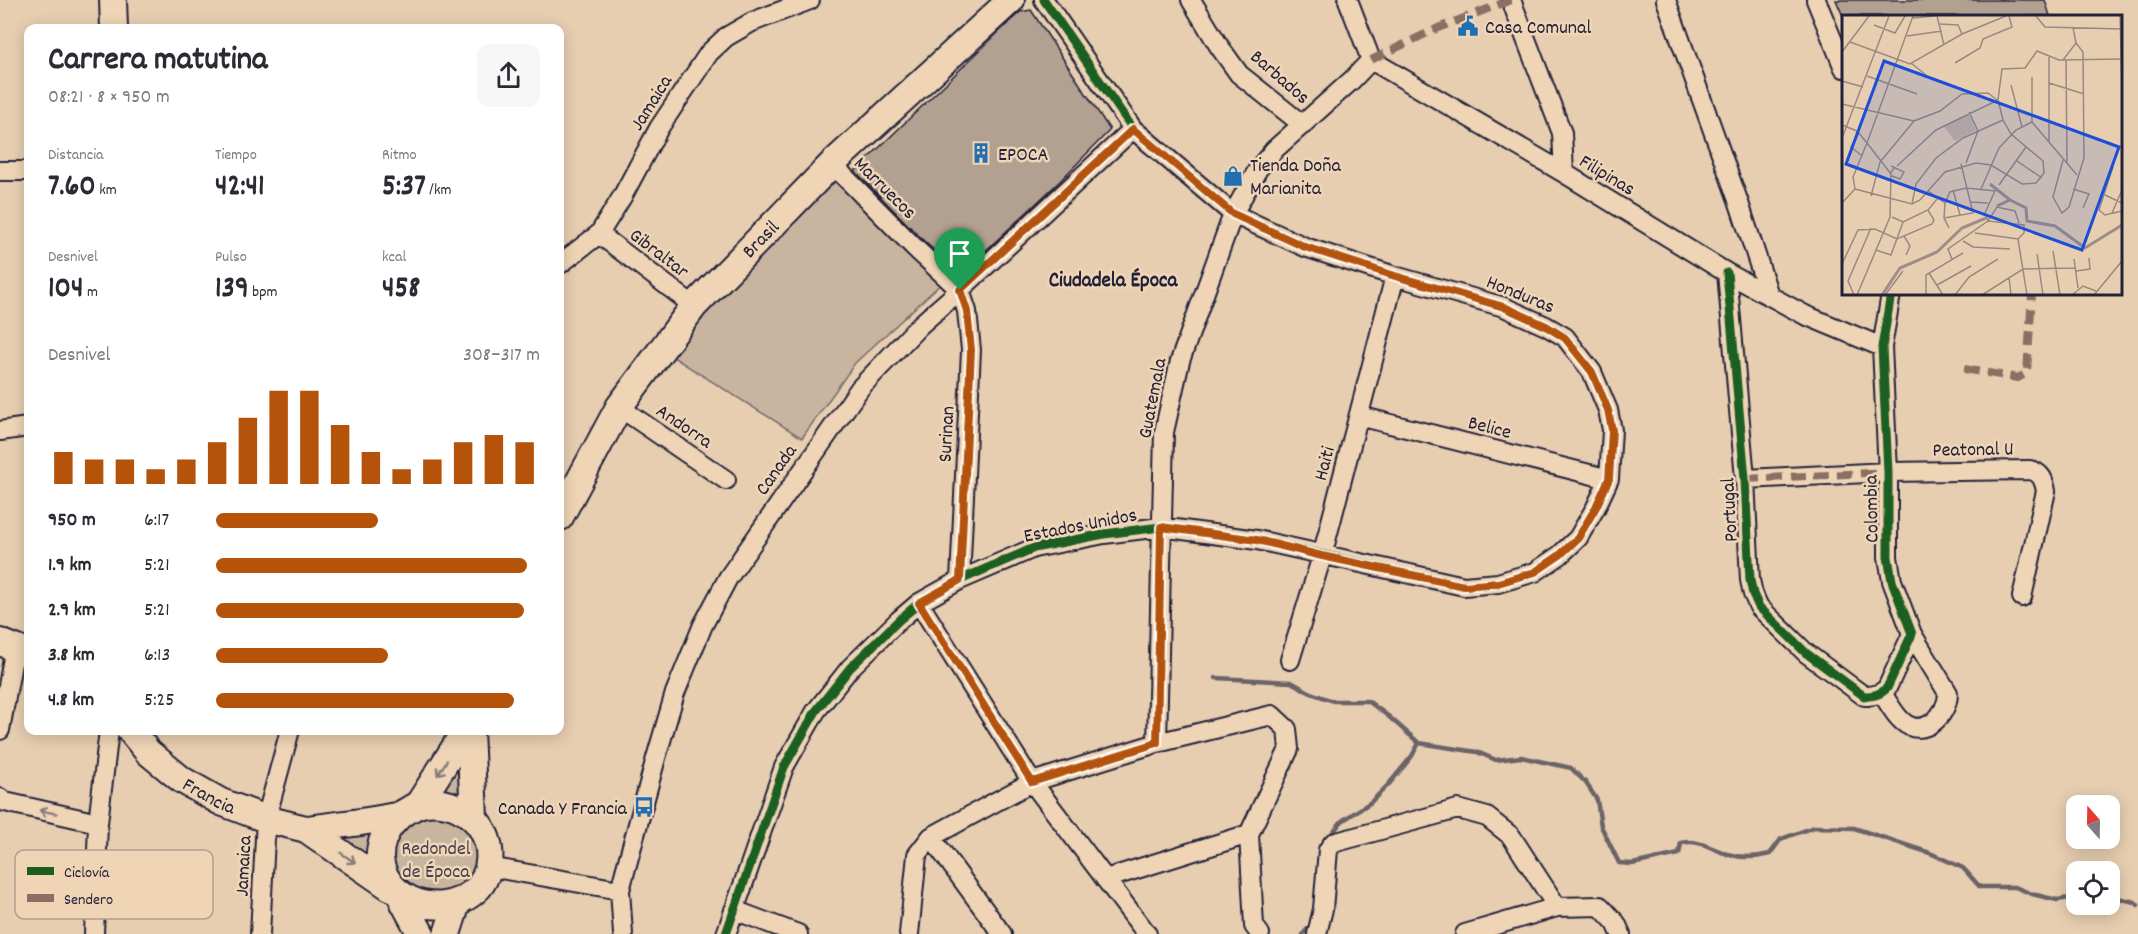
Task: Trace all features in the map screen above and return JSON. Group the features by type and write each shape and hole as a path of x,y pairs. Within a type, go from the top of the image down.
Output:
{"street":[{"path":"113,0 114,24"},
{"name":"Jamaica","path":"564,261 599,234 659,128 709,53 726,37 752,22 810,0"},
{"name":"Brasil","path":"564,510 619,407 694,306 832,164 1011,0"},
{"name":"Honduras","path":"1044,0 1133,129 1233,214 1305,247 1504,307 1546,326 1565,338 1592,372 1608,410 1612,430 1609,479 1578,538 1560,555 1535,572"},
{"name":"Barbados","path":"1191,0 1239,74 1303,124"},
{"path":"1348,0 1371,60"},
{"path":"1511,0 1562,133 1564,173"},
{"path":"1666,0 1739,202 1769,296"},
{"path":"1816,0 1842,63"},
{"name":"Guatemala","path":"1157,743 1164,432 1180,361 1233,214 1258,169 1274,150 1371,60"},
{"name":"Filipinas","path":"1371,60 1564,173 1727,273 1805,315 1882,347"},
{"name":"Canada","path":"623,934 621,890 675,693 703,625 728,578 860,388 921,325 1133,129"},
{"name":"Marruecos","path":"832,164 960,290"},
{"path":"0,171 24,171"},
{"name":"Gibraltar","path":"599,234 694,306"},
{"name":"Portugal","path":"1727,273 1745,479 1750,580 1753,594 1760,607 1806,653 1863,696 1882,693"},
{"name":"Haiti","path":"1290,660 1322,556 1395,276"},
{"name":"Surinan","path":"960,290 967,311 971,350 960,580"},
{"name":"Colombia","path":"1882,693 1901,721 1911,727 1925,727 1941,717 1948,703 1948,693 1912,634 1892,581 1888,557 1888,472 1882,347 1892,296"},
{"name":"Andorra","path":"619,407 726,480"},
{"name":"Belice","path":"1359,416 1609,479"},
{"path":"0,431 24,428"},
{"name":"Peatonal U","path":"1888,472 2036,471 2044,480 2046,491 2022,597"},
{"path":"1745,479 1888,472"},
{"name":"Estados Unidos","path":"726,934 784,767 816,711 850,668 919,603 960,580 1034,548 1104,534 1161,527 1257,540 1464,586 1498,583 1535,572"},
{"path":"919,603 1032,782 1147,934"},
{"path":"1882,693 1887,688 1912,634"},
{"path":"0,730 14,648"},
{"path":"909,934 917,855 931,837 1032,782 1157,743 1272,715 1287,729 1288,750 1249,834 1257,930"},
{"path":"97,850 108,735"},
{"name":"Francia","path":"134,735 148,752 182,780 221,802 266,819 306,829 396,894"},
{"name":"Jamaica","path":"260,934 266,819 289,735"},
{"path":"421,934 382,869 381,849 387,831 409,810 464,735"},
{"path":"468,735 474,818"},
{"path":"0,798 5,802 98,823"},
{"path":"396,894 419,909 438,911 456,906 471,897 477,890 489,867 489,849 484,832 474,818 462,809 447,803 432,802 409,810"},
{"path":"1317,934 1323,909 1328,850 1334,843 1458,809 1487,817 1511,836 1557,906"},
{"name":"Francia","path":"306,829 409,810"},
{"path":"1105,879 1249,834"},
{"path":"931,837 1002,934"},
{"path":"489,867 621,890"},
{"path":"447,934 456,906"},
{"path":"1465,934 1557,906 1600,906 1616,923 1621,934"},
{"path":"734,910 798,934"},
{"path":"94,934 95,919"}],"green space":[{"path":"838,178 944,281 855,363 802,438 673,357 703,310"},
{"path":"455,760 462,800 429,795"},
{"name":"Redondel de Época","path":"437,815 462,824 472,833 478,852 476,875 437,902 396,877 393,856 395,845 402,831 414,822"},
{"path":"380,825 369,844 370,867 331,837"}],"building":[{"path":"1836,0 2045,0 2050,15 1843,15"},
{"name":"EPOCA","path":"1031,10 1110,130 1059,182 962,273 955,270 924,241 855,171 1020,12"}],"waterway":[{"path":"1216,678 1291,682 1333,701 1368,701 1419,743"},
{"path":"1329,837 1342,821 1371,802 1389,784 1412,756 1419,743 1477,752 1496,760 1521,757 1571,768 1586,783 1597,800 1601,826 1619,863 1632,864 1679,854 1681,843 1687,842 1699,843 1732,855 1759,856 1770,854 1781,839 1814,827 1854,828 1930,853 1963,868 1980,887 2015,887 2057,900 2066,899"},
{"path":"2120,899 2135,902 2138,905"},
{"path":"1303,934 1313,923"}],"marked path":[{"path":"1371,60 1438,28 1511,0"},
{"path":"1964,369 2018,378 2027,373 2032,296"},
{"path":"1745,479 1888,472"}],"cycle path":[{"path":"726,934 784,767 816,711 850,668 899,620 919,603 960,580 1034,548 1104,534 1161,527 1257,540 1464,586 1498,583 1535,572 1560,555 1578,538 1609,479 1612,430 1608,410 1592,372 1565,337 1504,307 1305,247 1233,214 1133,129 1044,0"},
{"path":"1727,273 1745,479 1750,580 1753,594 1759,607 1806,653 1864,696 1876,695 1887,688 1912,634 1892,581 1888,557 1888,472 1882,347 1891,296"}],"place":[{"name":"Casa Comunal","path":"1468,26"},
{"name":"EPOCA","path":"981,153"},
{"name":"Tienda Doña Marianita","path":"1233,176"},
{"name":"Canada Y Francia","path":"644,807"}],"district":[{"name":"Ciudadela Época","path":"1113,279"}],"route":[{"path":"1133,129 1233,214 1305,247 1504,307 1546,326 1565,338 1592,372 1608,410 1612,430 1609,479 1578,538 1560,555 1535,572 1498,583 1464,586 1257,540 1161,527 1157,743 1032,782 919,603 960,580 971,350 967,311 960,290 1133,129"}]}
